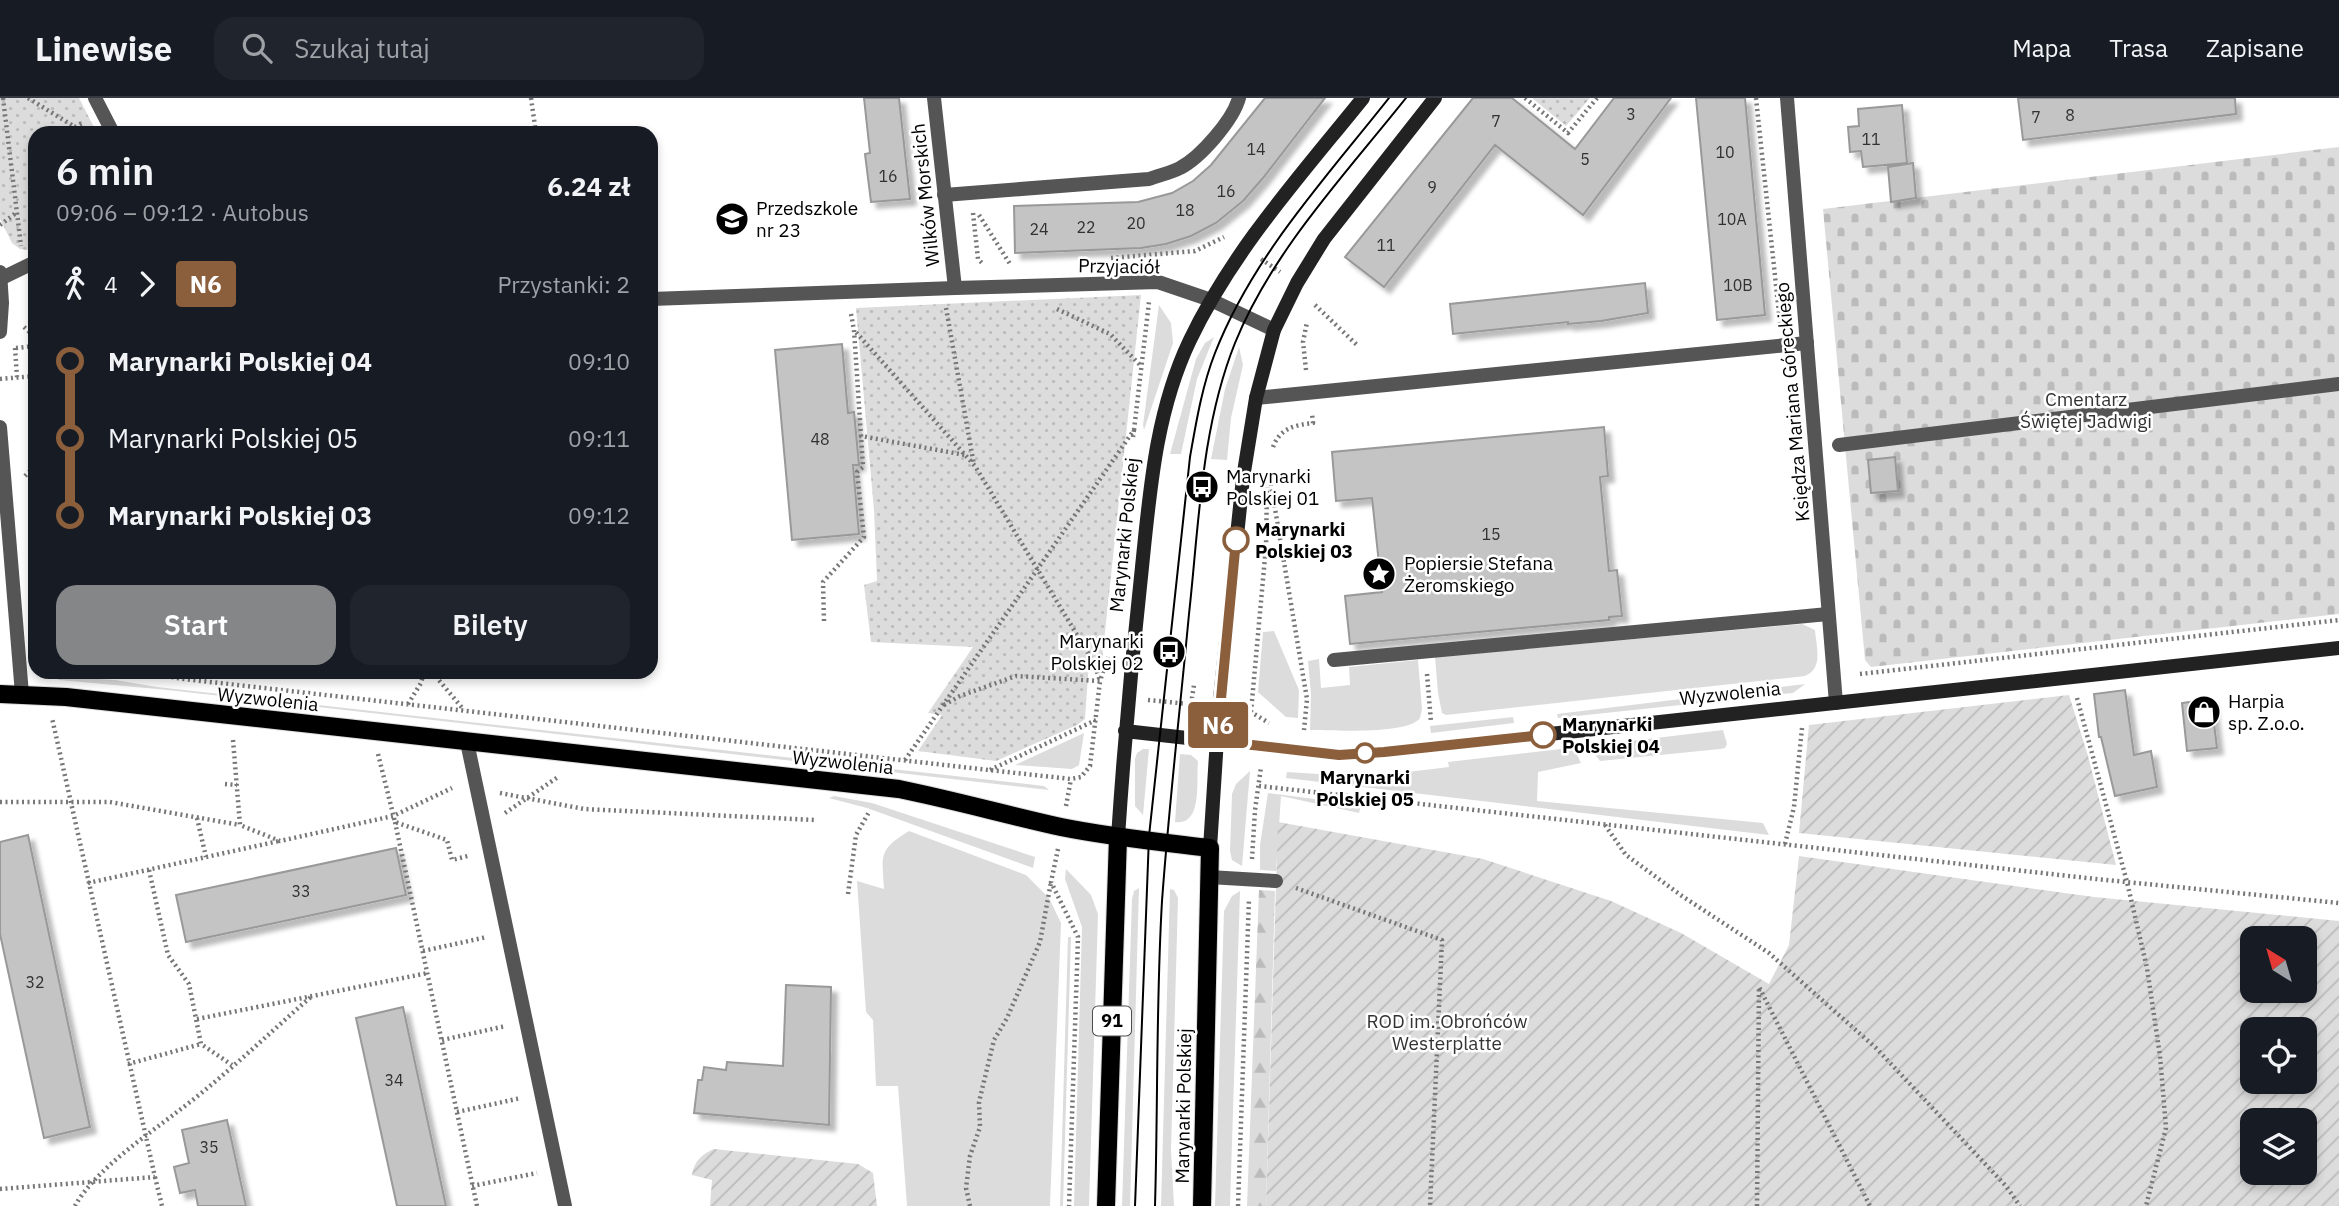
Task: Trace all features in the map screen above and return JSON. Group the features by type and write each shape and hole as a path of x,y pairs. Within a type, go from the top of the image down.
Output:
{"main road":[{"name":"Wyzwolenia","path":"0,694 22,694 899,789 1062,827 1210,848"},
{"name":"Marynarki Polskiej","path":"1106,1206 1118,837"},
{"name":"Marynarki Polskiej","path":"1202,1206 1210,848"}],"street":[{"path":"95,98 110,126"},
{"name":"Wilków Morskich","path":"934,98 955,288"},
{"path":"944,195 1149,178 1180,169 1198,154 1236,111 1239,98"},
{"name":"Marynarki Polskiej","path":"1118,837 1127,698 1154,456 1169,393 1189,342 1211,300 1244,248 1363,98"},
{"name":"Marynarki Polskiej","path":"1210,848 1219,708 1243,478 1256,398 1273,330 1324,239 1435,98"},
{"name":"Księdza Mariana Góreckiego","path":"1787,98 1836,703"},
{"path":"0,332 1,275 28,265"},
{"name":"Przyjaciół","path":"658,299 1158,282 1211,300 1273,330"},
{"path":"1256,398 1807,343"},
{"path":"1839,445 2339,384"},
{"path":"0,427 22,694"},
{"path":"1334,660 1828,614"},
{"name":"Wyzwolenia","path":"1125,731 1339,755 1361,754 2339,648"},
{"path":"467,742 565,1206"},
{"path":"1209,877 1276,881"}],"path":[{"path":"0,225 16,213 3,98"},
{"path":"28,98 73,126"},
{"path":"531,98 535,126"},
{"path":"1525,98 1568,133 1597,98"},
{"path":"1756,98 1782,345"},
{"path":"77,126 103,113"},
{"path":"971,202 1010,264"},
{"path":"1170,254 1195,251 1226,236 1297,283"},
{"path":"1133,443 1148,304"},
{"path":"1315,306 1357,345"},
{"path":"1053,307 1110,334 1141,366"},
{"path":"946,309 975,466"},
{"path":"1271,456 1274,443 1281,433 1293,426 1313,423 1303,342 1307,322"},
{"path":"824,621 823,582 864,537 858,472 863,467 854,330 975,466 1094,663 1100,681"},
{"path":"15,349 28,347"},
{"path":"0,379 28,377"},
{"path":"905,760 1134,430"},
{"path":"861,436 966,455"},
{"path":"1251,712 1266,546 1268,469 1307,699 1303,735"},
{"path":"1860,674 2339,620"},
{"path":"184,679 1071,779 1081,777 1090,766 1100,681 1109,646"},
{"path":"944,705 960,696 1016,676 1100,681"},
{"path":"2071,677 2127,883 2147,968 2160,1056 2166,1128 2146,1206"},
{"path":"408,704 422,679"},
{"path":"438,679 464,711"},
{"path":"1191,704 1194,685"},
{"path":"1099,695 1251,712 1268,723"},
{"path":"1429,695 1431,722"},
{"path":"1785,844 1794,807 1805,706"},
{"path":"51,714 162,1206"},
{"path":"989,770 1096,720"},
{"path":"232,732 240,825"},
{"path":"377,750 477,1206"},
{"path":"484,827 560,775"},
{"path":"474,780 497,792 584,809 815,820"},
{"path":"225,784 236,785"},
{"path":"1238,1206 1250,879 1258,786 2127,883 2339,903"},
{"path":"88,883 394,819 452,788"},
{"path":"0,802 110,802 240,825 279,841"},
{"path":"848,894 856,835 869,812"},
{"path":"197,818 206,857"},
{"path":"394,819 447,840 452,860 489,851"},
{"path":"1604,825 1626,855 1682,896 1769,953 1876,1048 2006,1186 2020,1206"},
{"path":"149,870 168,955 189,984 201,1044 232,1065"},
{"path":"970,1206 966,1188 970,1156 980,1127 979,1102 988,1065 995,1040 1040,942 1051,881"},
{"path":"1276,881 1442,940 1430,1206"},
{"path":"1069,1206 1078,937 1070,923"},
{"path":"423,951 506,932"},
{"path":"197,1019 428,973"},
{"path":"1757,1206 1759,988 1870,1206"},
{"path":"75,1206 94,1182 144,1134 178,1111 312,996"},
{"path":"442,1040 526,1022"},
{"path":"128,1064 201,1044"},
{"path":"457,1112 541,1094"},
{"path":"472,1186 557,1169"},
{"path":"0,1189 155,1177"}],"green space":[{"path":"0,98 79,98 93,126 28,126 28,250 20,249 12,243 0,219"},
{"path":"1532,98 1590,98 1566,126"},
{"name":"Cmentarz Świętej Jadwigi","path":"2339,147 2339,614 1871,667 1865,660 1823,209"},
{"path":"1141,295 1102,660 1089,661 1085,719 996,761 918,751 942,715 928,713 973,647 871,642 864,585 877,581 874,510 856,308"},
{"path":"1159,305 1171,323 1173,343 1144,430 1143,425"},
{"path":"1214,337 1197,379 1181,454 1170,454 1196,359 1205,343"},
{"path":"1239,347 1243,365 1231,418 1227,460 1211,459 1225,389"},
{"path":"1802,624 1815,630 1817,649 1815,668 1805,676 1446,715 1442,713 1435,657"},
{"path":"1274,631 1299,690 1298,718 1286,717 1258,692 1263,632"},
{"path":"1319,659 1321,688 1350,685 1349,667 1418,660 1422,709 1420,718 1401,727 1386,729 1310,730 1308,661"},
{"path":"59,680 115,680 157,687 1044,786 1049,790 168,690"},
{"path":"1805,684 1793,693 1558,718 1557,714"},
{"path":"2069,695 2116,865 1799,833 1809,725"},
{"path":"1513,717 1514,723 1431,733 1430,726"},
{"path":"1723,730 1727,744 1720,749 1600,761 1588,746"},
{"path":"1084,733 1079,765 1072,769 1015,765"},
{"path":"1569,748 1576,753 1581,763 1538,772 1537,801 1763,823 1769,835 1286,778 1287,772 1366,777 1449,767 1448,762"},
{"path":"1149,749 1143,815 1135,806 1135,759 1137,753"},
{"path":"1180,754 1191,755 1198,761 1197,790 1194,810 1190,817 1175,822"},
{"path":"1250,771 1242,866 1232,860 1230,851 1232,794 1236,784"},
{"path":"1268,793 1361,805 1359,813 1281,796 1276,871 1260,870 1260,845"},
{"path":"834,796 872,803 1035,857 1033,868 867,808 829,798"},
{"name":"ROD im. Obrońców Westerplatte","path":"1278,822 1483,859 1611,901 1681,933 1769,984 1789,945 1799,856 2094,897 2339,921 2339,1206 1266,1206"},
{"path":"909,831 1026,875 1049,898 1061,923 1050,1206 907,1206 898,1086 876,1086 873,1020 866,1012 857,881 884,889 884,854 892,843"},
{"path":"1066,869 1091,895 1098,914 1089,1206 1074,1206 1082,927 1065,879"},
{"path":"1139,888 1130,1206 1122,1206 1132,899 1134,891"},
{"path":"1170,889 1174,890 1178,898 1171,1150 1174,1206 1161,1206"},
{"path":"1259,890 1275,891 1266,1206 1247,1206"},
{"path":"1240,891 1230,1206 1215,1206 1224,911 1232,896"},
{"path":"1068,937 1071,937 1063,1206 1060,1206"},
{"path":"714,1149 858,1164 873,1173 877,1206 710,1206 712,1180 692,1175 699,1159"}],"building":[{"path":"864,98 899,98 910,199 871,202 865,154 870,153"},
{"path":"1265,98 1325,98 1243,201 1216,223 1191,236 1141,248 1015,253 1014,206 1138,202 1172,193 1193,181 1211,165"},
{"path":"1473,98 1512,98 1575,149 1614,98 1671,98 1583,215 1495,145 1384,287 1345,257"},
{"path":"1696,98 1745,98 1765,315 1717,320"},
{"path":"2018,98 2235,98 2236,114 2023,140"},
{"path":"1902,105 1907,163 1863,167 1861,151 1850,152 1848,127 1859,126 1858,109"},
{"path":"1913,163 1916,198 1891,202 1888,167"},
{"path":"1645,283 1648,313 1601,321 1453,334 1450,304"},
{"path":"842,344 848,413 854,412 859,465 853,465 859,534 792,540 775,350"},
{"path":"1604,427 1608,476 1600,477 1609,571 1617,570 1622,616 1609,617 1609,620 1350,644 1345,596 1382,592 1372,498 1336,501 1332,452"},
{"path":"1895,457 1898,491 1871,493 1868,460"},
{"path":"2125,690 2134,755 2151,751 2157,787 2115,796 2099,737 2094,694"},
{"path":"2211,699 2217,748 2187,751 2182,703"},
{"path":"28,835 90,1127 44,1138 0,934 0,842"},
{"path":"396,848 406,895 186,942 176,895"},
{"path":"786,985 831,987 829,1125 694,1113 698,1080 702,1080 704,1067 726,1070 727,1062 783,1066"},
{"path":"403,1007 446,1206 397,1206 356,1018"},
{"path":"227,1120 246,1206 198,1206 195,1190 180,1193 174,1167 189,1163 182,1130"}],"tram line":[{"path":"1135,1206 1149,836 1190,457 1206,378 1231,318 1270,251 1389,98"},
{"path":"1155,1206 1162,901 1199,511 1215,409 1235,343 1269,276 1335,185 1406,98"}],"bus line":[{"name":"N6","path":"1236,540 1217,741 1339,755 1543,735"}],"place":[{"name":"Przedszkole nr 23","path":"732,219"},
{"name":"Marynarki Polskiej 01","path":"1202,487"},
{"name":"Marynarki Polskiej 03","path":"1236,540"},
{"name":"Popiersie Stefana Żeromskiego","path":"1379,574"},
{"name":"Marynarki Polskiej 02","path":"1169,652"},
{"name":"Harpia sp. Z.o.o.","path":"2204,712"},
{"name":"Marynarki Polskiej 04","path":"1543,735"},
{"name":"Marynarki Polskiej 05","path":"1365,753"}]}
